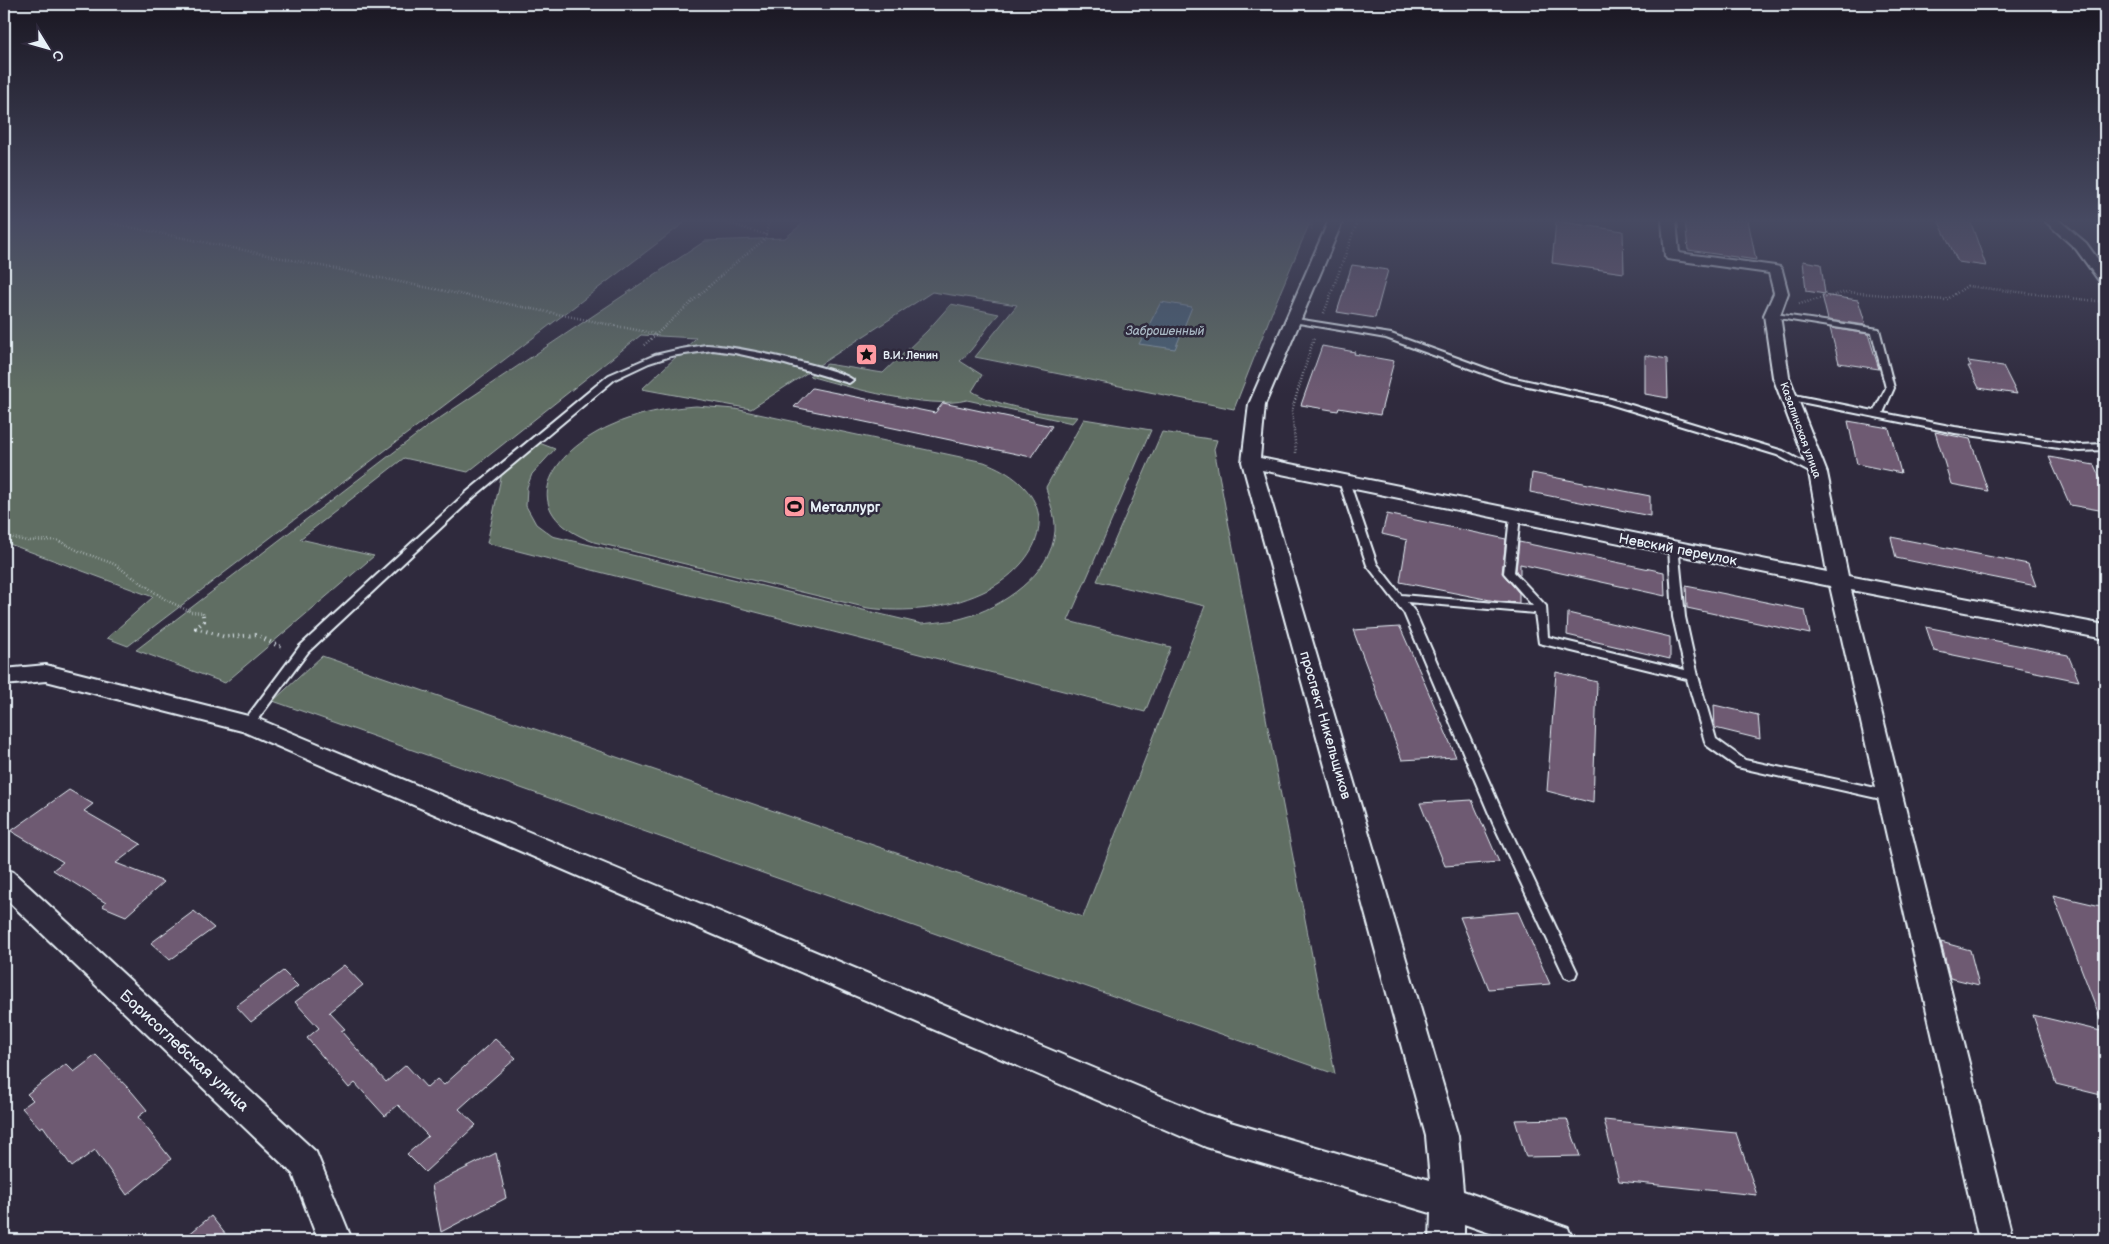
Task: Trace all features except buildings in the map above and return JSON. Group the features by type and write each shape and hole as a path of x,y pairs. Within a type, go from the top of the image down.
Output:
{"street":[{"name":"проспект Никельщиков","path":"1311,278 1257,404 1251,462 1442,1136 1448,1202 1447,1240"},
{"name":"Казалинская улица","path":"1777,278 1781,293 1773,312 1781,377 1818,473 1839,581 1996,1240"},
{"name":"Невский переулок","path":"1251,462 1839,581 2105,632"},
{"path":"4,677 46,674 248,724 1206,1131 1448,1202 1556,1240"},
{"name":"Борисоглебская улица","path":"4,880 305,1163 335,1240"}],"lane":[{"path":"1773,312 1876,331 1890,388 1878,415"},
{"path":"1293,320 1388,336 1508,379 1608,402 1780,453 1818,473"},
{"path":"248,724 304,649 478,488 612,378 638,364 673,352 708,347 783,361 828,372 848,380"},
{"path":"1789,397 1955,430 2079,448 2105,447"},
{"path":"1344,481 1372,565 1409,612 1500,823 1570,972"},
{"path":"1515,516 1509,574 1540,606 1543,640 1692,676"},
{"path":"1674,548 1679,617 1692,676 1710,742 1742,764 1890,796"},
{"path":"1398,598 1540,610"}],"path":[{"path":"381,278 656,334"},
{"path":"644,346 721,278"},
{"path":"1298,472 1292,410 1337,278"},
{"path":"1773,312 1847,292 1946,300 1967,286 2105,302"},
{"path":"4,536 28,541 57,540 79,551 114,564 136,577 166,600 191,612 204,613 204,621 196,628 225,636 257,634 278,646 304,649"}],"green space":[{"path":"4,278 612,278 128,646 107,638 153,597 4,542"},
{"path":"650,278 1286,278 1234,409 975,357 1017,305 932,292 751,409 642,389 696,338 641,335 468,472 404,458 300,539 374,556 225,683 136,650 428,426"},
{"path":"951,304 999,314 960,361 982,375 972,391 1007,405 1038,412 1077,417 1072,423 967,400 932,402 888,396 809,376 827,364 883,373 927,331"},
{"name":"Металлург","path":"696,406 735,409 989,464 1016,479 1033,499 1039,515 1038,531 1033,546 1024,561 1011,574 981,593 954,603 911,610 897,610 868,608 594,542 569,529 554,515 547,499 549,483 557,466 571,451 589,437 610,426 642,414"},
{"path":"1084,419 1151,430 1068,621 1171,647 1145,712 487,543 503,468 534,441 555,449 532,474 527,487 526,506 536,524 552,536 922,624 958,619 978,613 1008,597 1035,575 1045,561 1052,547 1055,531 1046,487"},
{"path":"1162,432 1217,440 1214,449 1335,1074 273,701 322,656 1083,917 1205,606 1097,581"}],"water":[{"name":"Заброшенный","path":"1161,302 1192,307 1175,349 1139,344"}],"place":[{"name":"В.И. Ленин","path":"867,355"},
{"name":"Металлург","path":"794,507"}]}
